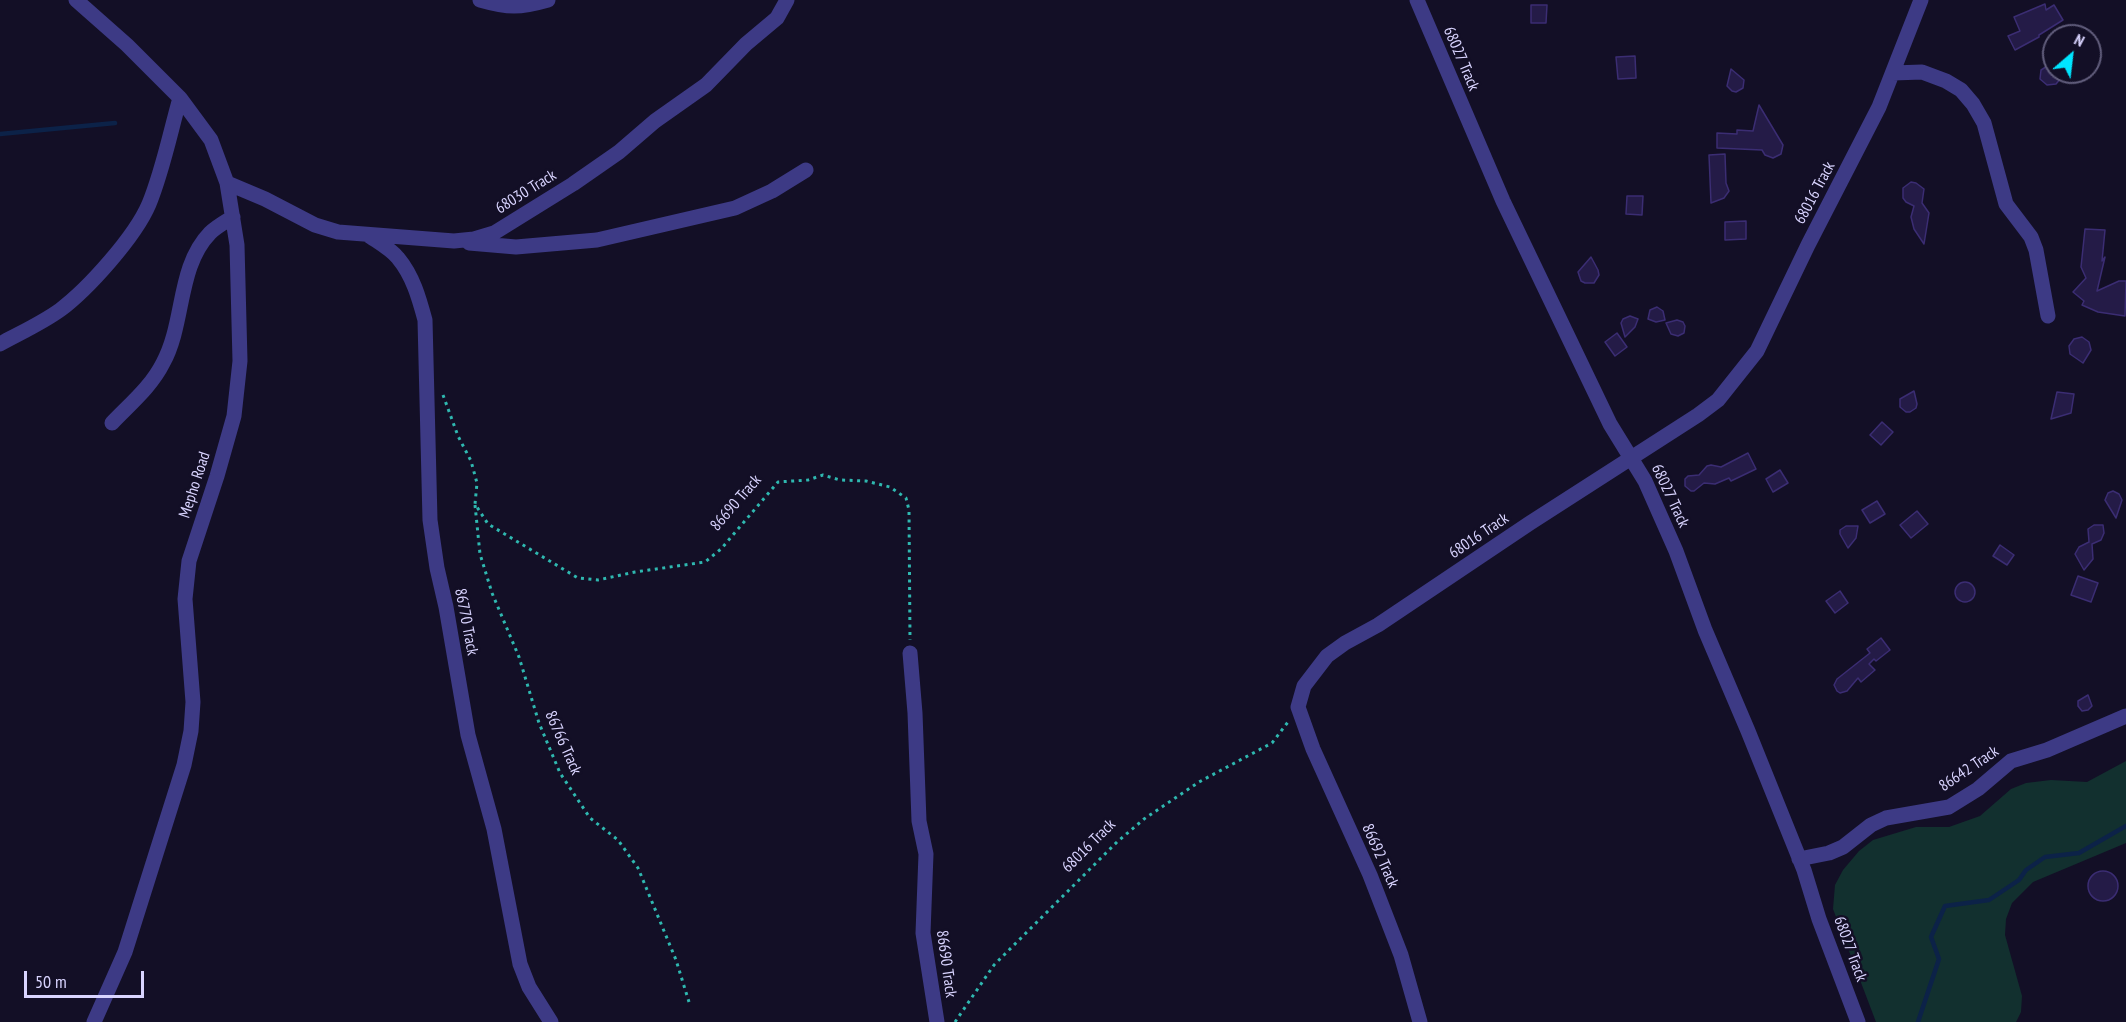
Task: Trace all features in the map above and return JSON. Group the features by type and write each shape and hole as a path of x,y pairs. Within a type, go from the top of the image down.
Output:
{"street":[{"name":"Mepho Road","path":"76,0 127,45 180,98 211,140 227,183 237,245 240,361 234,416 217,477 189,561 185,598 193,702 191,731 184,765 125,952 94,1022"},
{"path":"480,0 507,7 531,5 548,0"},
{"name":"68030 Track","path":"227,183 265,199 315,225 338,232 454,241 474,239 508,225 619,152 655,121 706,85 746,44 777,18 787,0"},
{"name":"68027 Track","path":"1417,0 1503,201 1610,424 1645,481 1676,551 1705,630 1748,730 1799,859 1858,1022"},
{"name":"68016 Track","path":"1298,707 1304,686 1327,656 1407,606 1718,400 1756,351 1879,107 1921,0"},
{"path":"1893,73 1922,72 1947,81 1961,90 1973,104 1984,123 2006,204 2031,237 2036,250 2048,316"},
{"path":"0,344 60,310 105,267 132,232 148,207 180,98"},
{"path":"454,241 516,247 597,240 735,208 772,191 806,170"},
{"path":"112,423 148,387 163,363 174,337 192,260 212,231 233,217"},
{"name":"86770 Track","path":"368,235 398,257 418,295 425,320 430,520 436,568 446,607 468,735 494,829 520,964 529,987 551,1022"},
{"name":"86690 Track","path":"910,654 919,821 926,854 923,933 936,1022"},
{"name":"86692 Track","path":"1298,707 1312,749 1370,875 1398,945 1420,1022"},
{"name":"86642 Track","path":"1799,859 1843,848 1871,825 1886,818 1949,807 1978,789 2011,761 2047,750 2126,716"}],"path":[{"path":"442,392 458,436 471,461 477,483 475,504"},
{"name":"86690 Track","path":"475,504 488,524 578,578 598,580 705,562 721,549 778,482 808,480 823,475 840,480 866,481 890,487 906,498 909,510 910,654"},
{"name":"86766 Track","path":"475,504 480,554 492,593 519,657 538,723 560,773 590,818 618,840 638,868 676,960 689,1002"},
{"name":"68016 Track","path":"954,1022 994,965 1117,842 1144,819 1199,782 1272,743 1298,707"}],"green space":[{"path":"2126,761 2126,843 2033,882 2012,903 2006,919 2005,935 2022,996 2021,1012 2016,1022 1876,1022 1833,909 1835,885 1843,870 1859,851 1873,840 1916,827 1949,827 1980,816 2011,789 2026,783 2051,780 2087,782"}],"building":[{"path":"2045,4 2046,10 2054,5 2063,20 2057,24 2042,24 2042,33 2039,37 2015,50 2008,36 2020,31 2014,17"},
{"path":"1531,5 1547,5 1546,23 1531,23"},
{"path":"1635,56 1636,78 1618,79 1616,57"},
{"path":"1731,69 1744,80 1743,88 1736,92 1727,86"},
{"path":"1759,105 1783,145 1781,154 1773,158 1765,155 1762,150 1717,148 1717,133 1737,134 1737,130 1753,131"},
{"path":"1725,154 1726,183 1729,191 1724,198 1711,203 1709,155"},
{"path":"1911,182 1924,189 1922,203 1929,213 1924,244 1914,229 1911,217 1914,206 1903,198 1903,188"},
{"path":"1627,196 1643,196 1642,215 1626,214"},
{"path":"1746,221 1746,239 1725,240 1725,222"},
{"path":"2085,229 2105,230 2102,261 2105,257 2097,291 2119,281 2126,281 2125,316 2098,312 2082,305 2084,301 2073,292 2086,278 2081,267"},
{"path":"1591,257 1599,275 1594,283 1585,283 1581,281 1578,272"},
{"path":"1657,307 1663,311 1665,320 1656,322 1648,319 1650,310"},
{"path":"1630,316 1638,319 1635,327 1625,337 1621,323 1623,319"},
{"path":"1677,320 1683,322 1685,326 1684,333 1678,336 1671,334 1666,323"},
{"path":"1617,333 1627,347 1615,356 1605,342"},
{"path":"2082,337 2089,342 2091,350 2083,363 2070,354 2069,346 2074,339"},
{"path":"1914,391 1916,408 1906,412 1900,407 1900,399"},
{"path":"2057,392 2074,394 2071,413 2051,419"},
{"path":"1882,422 1893,432 1881,445 1870,435"},
{"path":"1748,453 1756,469 1731,481 1729,478 1715,484 1704,483 1694,491 1685,486 1685,479 1688,476 1699,475 1707,466 1721,467"},
{"path":"1780,470 1788,483 1773,492 1766,479"},
{"path":"2113,491 2119,494 2122,500 2116,518 2105,500 2108,493"},
{"path":"1877,501 1885,514 1870,523 1862,510"},
{"path":"1917,511 1928,524 1911,538 1900,525"},
{"path":"2094,525 2103,525 2104,533 2101,540 2092,544 2093,559 2084,570 2075,554 2079,547 2089,542 2088,529"},
{"path":"1846,526 1858,526 1856,538 1848,548 1840,534 1840,530"},
{"path":"2000,545 2014,555 2007,565 1993,556"},
{"path":"2078,576 2098,583 2091,602 2071,595"},
{"path":"1965,582 1972,585 1975,592 1972,599 1965,602 1958,599 1955,592 1958,585"},
{"path":"1840,591 1848,603 1835,613 1826,601"},
{"path":"1881,638 1890,650 1869,664 1875,670 1861,682 1858,678 1847,691 1840,693 1837,691 1834,685 1837,679 1870,653 1867,649"},
{"path":"2088,695 2092,706 2082,711 2078,706 2078,701"},
{"path":"2103,871 2109,872 2117,880 2117,892 2109,900 2103,901 2097,900 2089,892 2088,886 2089,880 2097,872"}],"waterway":[{"path":"0,134 115,123"},
{"path":"1918,1022 1939,959 1931,937 1945,906 1989,900 2019,880 2026,870 2045,857 2079,853 2126,826"}]}
